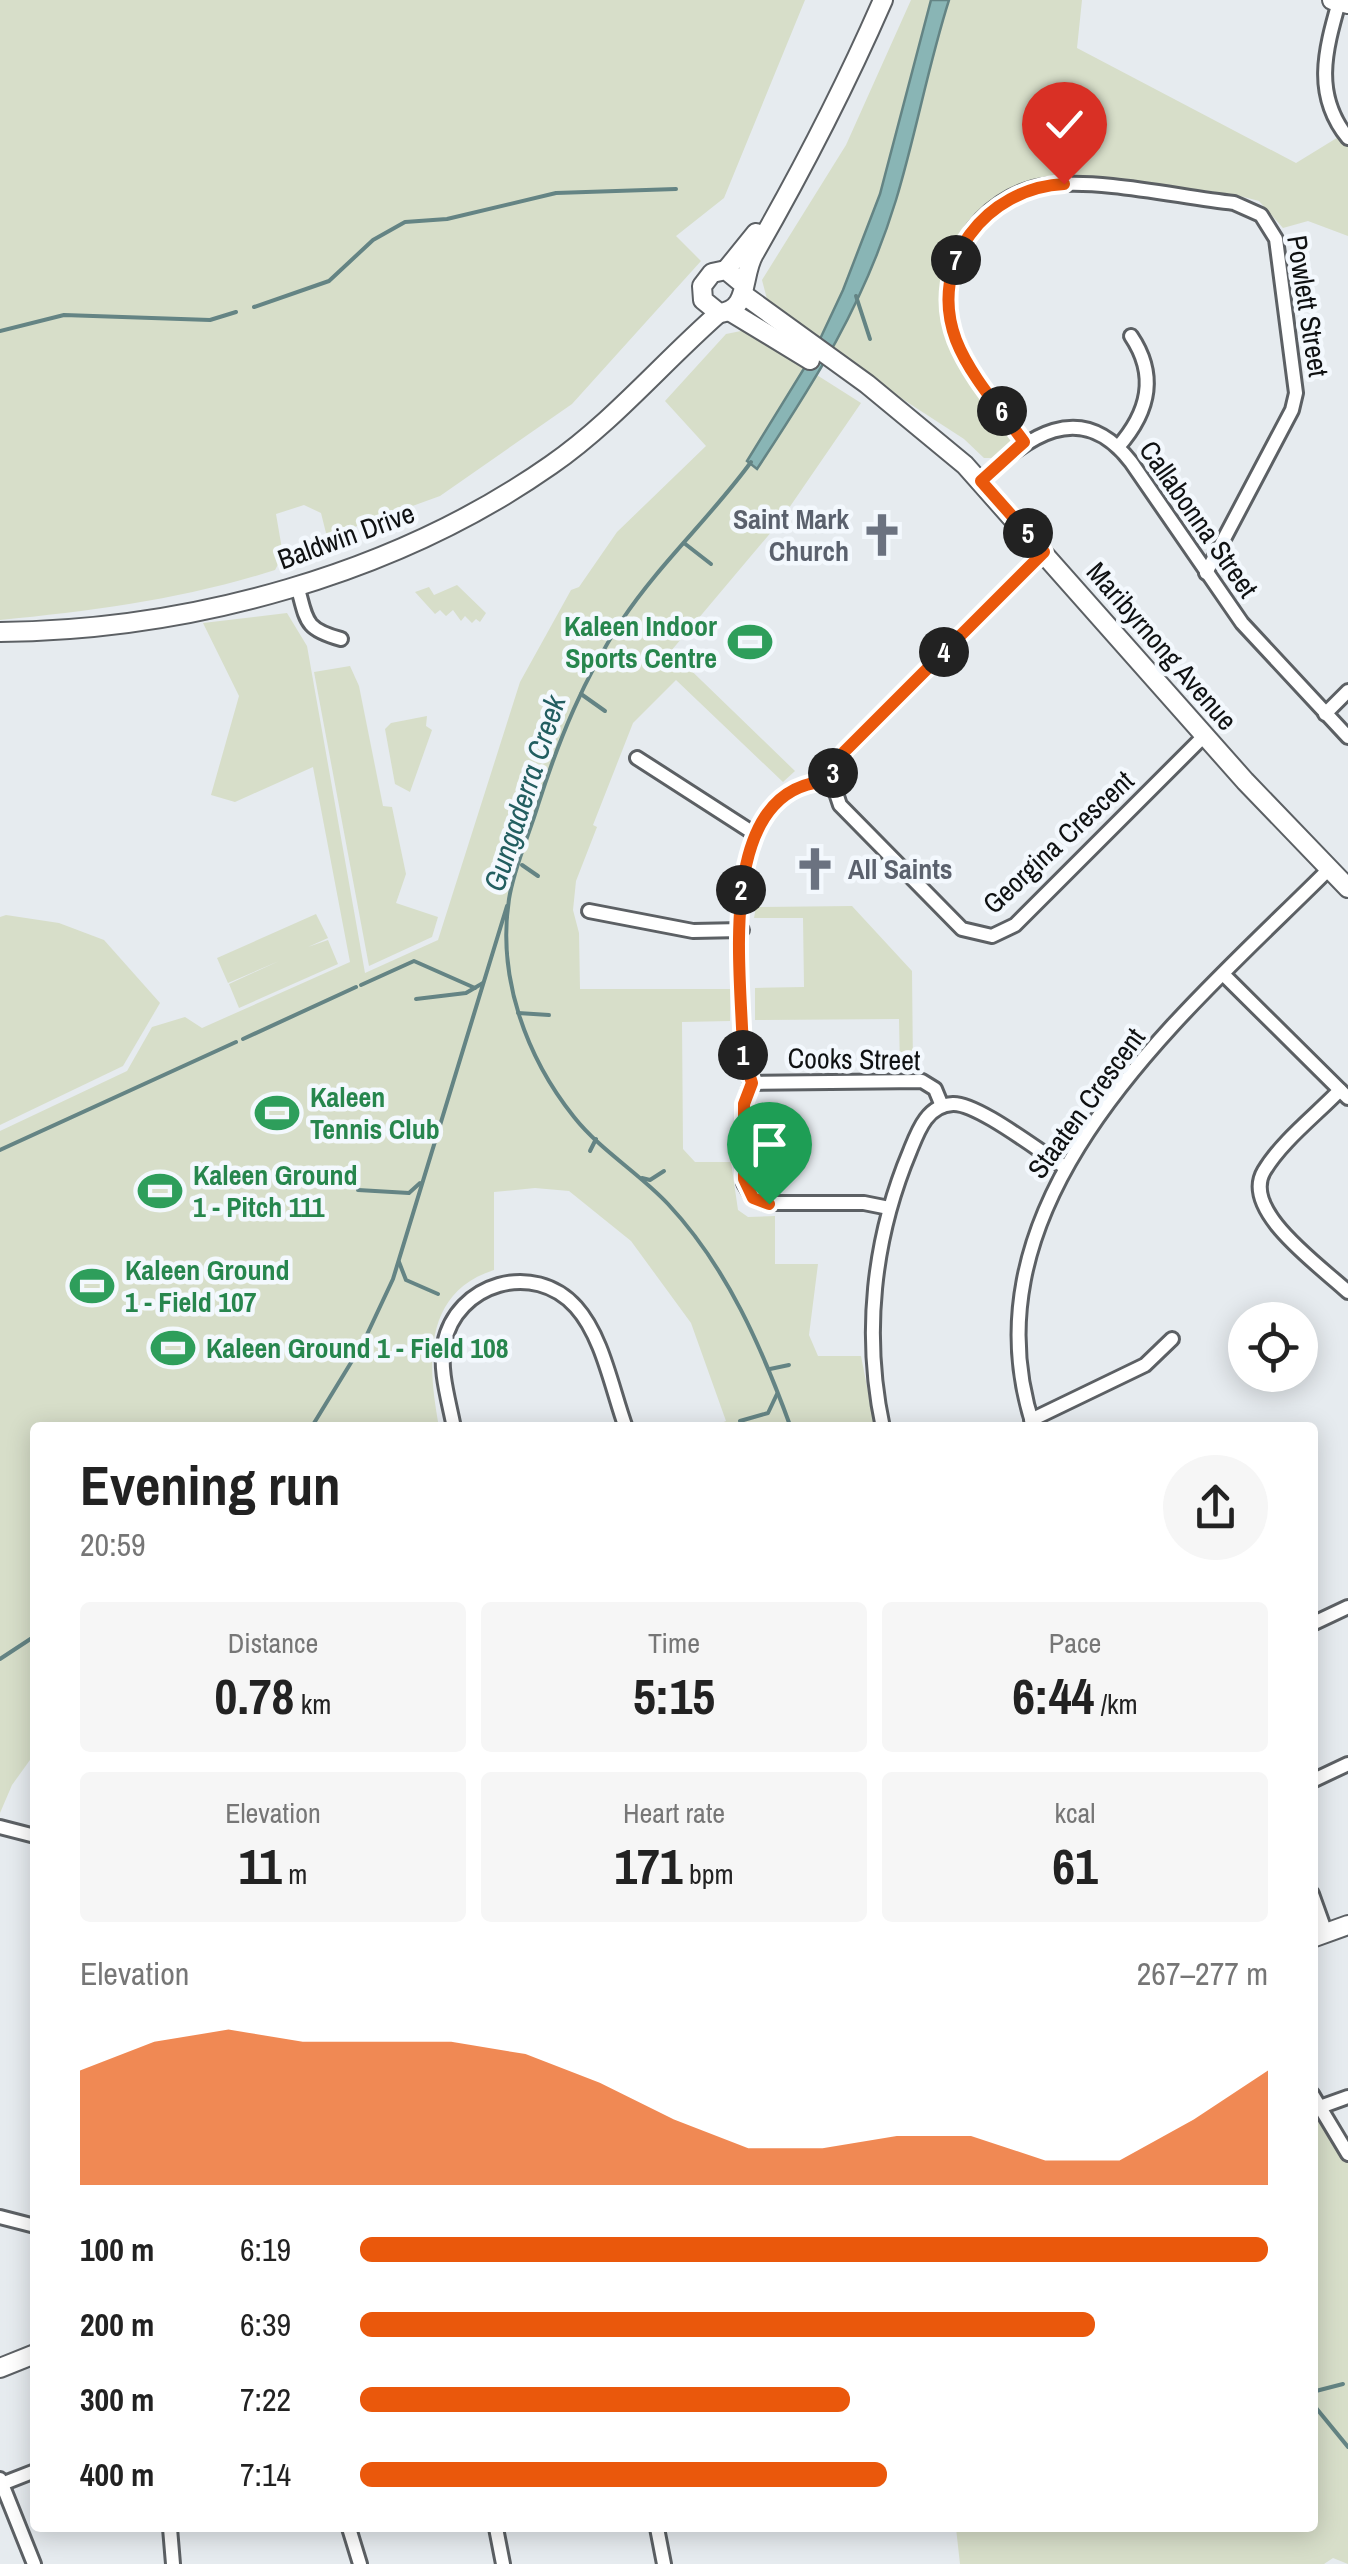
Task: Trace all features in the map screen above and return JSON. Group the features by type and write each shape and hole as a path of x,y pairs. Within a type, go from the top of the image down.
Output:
{"main road":[{"path":"788,194 726,270 708,276 702,286 703,300 725,312 743,290 746,268 788,194 882,0"},
{"path":"726,270 743,290"},
{"name":"Maribyrnong Avenue","path":"743,290 792,342"},
{"name":"Baldwin Drive","path":"658,370 703,300"},
{"name":"Maribyrnong Avenue","path":"725,312 792,342 888,404 981,481 1204,736 1348,888"},
{"name":"Baldwin Drive","path":"0,632 96,627 222,604 297,585 419,542 486,507 552,464 612,417 658,370 725,312"},
{"path":"1319,1936 1348,1925"},
{"path":"0,2368 30,2356"}],"street":[{"path":"1340,2 1324,79 1332,112 1348,138"},
{"name":"Powlett Street","path":"1024,442 963,355 951,321 950,286 955,262 979,222 1018,194 1064,184 1234,203 1255,210 1276,239 1296,399 1206,573"},
{"path":"1118,447 1140,419 1148,391 1144,362 1131,336"},
{"name":"Callabonna Street","path":"981,481 1024,442 1049,430 1076,429 1118,447 1262,646 1348,736"},
{"path":"890,1208 864,1202 764,1203 753,1198 744,1183 744,1104 752,1083 743,1054 741,874 755,834 798,786 832,781 844,752 1044,552"},
{"path":"297,585 309,625 317,634 342,639"},
{"path":"1325,714 1348,691"},
{"name":"Georgina Crescent","path":"832,781 844,810 958,925 974,934 992,936 1014,925 1204,736"},
{"path":"637,758 755,834"},
{"name":"Staaten Crescent","path":"1032,1422 1019,1360 1020,1290 1038,1222 1064,1168 1143,1062 1223,974 1329,869"},
{"path":"589,911 688,930 742,930"},
{"path":"1223,974 1344,1094 1265,1170 1259,1195 1270,1218 1348,1292"},
{"name":"Cooks Street","path":"752,1083 922,1081 936,1089 942,1106"},
{"path":"882,1422 873,1323 876,1277 890,1208 924,1122 942,1106 966,1106 1064,1168"},
{"path":"453,1422 443,1362 451,1323 469,1300 485,1289 524,1281 560,1294 582,1314 624,1422"},
{"path":"1036,1422 1144,1365 1172,1339"},
{"path":"1318,1621 1348,1606"},
{"path":"1318,1778 1348,1764"},
{"path":"0,1827 30,1835"},
{"path":"1320,2107 1348,2097"},
{"path":"1318,2104 1348,2154"},
{"path":"0,2217 30,2225"},
{"path":"30,2472 1,2481 34,2564"},
{"path":"170,2532 172,2564"},
{"path":"350,2532 360,2564"},
{"path":"497,2532 503,2564"},
{"path":"658,2532 664,2564"}],"green space":[{"path":"0,0 805,0 724,198 676,236 701,261 572,404 440,496 327,537 321,513 304,505 276,514 283,555 275,570 139,602 0,620"},
{"path":"911,0 1082,0 1077,48 1296,163 1340,136 1348,146 1348,236 1308,221 1283,228 1259,201 1145,182 1054,177 1026,182 1001,193 963,231 944,282 943,310 953,350 1010,433 1011,441 996,458 984,458 964,439 850,365 768,303 762,280 846,145"},
{"path":"746,330 861,403 778,524 671,651 795,771 783,782 676,680 633,723 593,825 597,827 576,881 573,910 579,933 580,989 730,989 730,1021 682,1022 683,1149 695,1162 731,1162 738,1210 748,1217 775,1216 775,1264 818,1264 809,1335 818,1356 861,1356 874,1422 724,1422 691,1323 631,1241 569,1191 535,1188 494,1192 494,1270 470,1281 453,1296 435,1335 432,1357 438,1422 30,1422 30,1760 12,1785 0,1813 0,1131 127,1071 152,1027 185,1017 202,1028 350,962 313,767 235,802 211,795 239,696 203,623 287,613 307,646 365,973 438,940 520,682 571,590 579,587 617,532 706,446 665,401 726,334"},
{"path":"457,585 486,613 480,622 476,619 472,623 465,616 461,621 453,610 446,616 440,610 435,614 415,592 429,587 434,595"},
{"path":"350,666 359,686 383,806 392,807 406,874 396,903 438,917 432,937 369,966 314,672"},
{"path":"427,716 426,726 432,730 410,792 395,784 385,729 391,723"},
{"path":"852,906 912,971 913,1069 900,1069 899,1019 755,1020 755,988 804,987 803,918 754,918 756,907"},
{"path":"316,914 328,938 308,947 328,940 338,964 239,1008 229,984 279,961 228,983 217,958"},
{"path":"0,917 59,923 104,940 160,1003 123,1066 0,1125"},
{"path":"1318,2111 1348,2162 1348,2564 1333,2558 1324,2564 960,2564 956,2532 1318,2532"}],"water":[{"path":"931,0 949,0 883,238 836,341 757,469 747,461 813,354 880,194"}],"waterway":[{"path":"254,307 329,281 373,240 405,222 447,219 556,193 676,189"},
{"path":"856,296 870,339"},
{"path":"0,331 64,315 210,320 236,312"},
{"name":"Gungaderra Creek","path":"751,462 637,599 584,687 555,756 514,875 506,928 507,958 519,1015 557,1094 596,1140 668,1204 708,1254 755,1339 789,1422"},
{"path":"684,543 711,564"},
{"path":"581,694 605,711"},
{"path":"522,865 538,876"},
{"path":"315,1422 363,1343 393,1279 507,906"},
{"path":"361,985 414,961 475,988"},
{"path":"416,999 466,993 483,983"},
{"path":"243,1039 356,987"},
{"path":"518,1013 549,1015"},
{"path":"0,1150 236,1042"},
{"path":"590,1151 596,1139"},
{"path":"642,1178 650,1180 664,1171"},
{"path":"358,1190 409,1193 420,1183"},
{"path":"399,1262 406,1280 438,1294"},
{"path":"770,1369 789,1365"},
{"path":"740,1421 768,1413 777,1394"},
{"path":"0,1659 30,1639"},
{"path":"1318,2390 1343,2384"},
{"name":"Gungaderra Creek","path":"1318,2410 1348,2447"}],"place":[{"name":"Saint Mark Church","path":"882,535"},
{"name":"Kaleen Indoor Sports Centre","path":"750,642"},
{"name":"All Saints","path":"815,869"},
{"name":"Kaleen Tennis Club","path":"277,1113"},
{"name":"Kaleen Ground 1 - Pitch 111","path":"160,1191"},
{"name":"Kaleen Ground 1 - Field 107","path":"92,1286"},
{"name":"Kaleen Ground 1 - Field 108","path":"173,1348"}],"route":[{"path":"769,1204 753,1198 744,1179 744,1104 752,1083 743,1054 742,868 766,816 800,785 832,781 836,762 844,752 1044,552 981,481 1024,442 963,355 951,321 949,298 955,262 964,240 979,222 1018,194 1064,184"}]}
